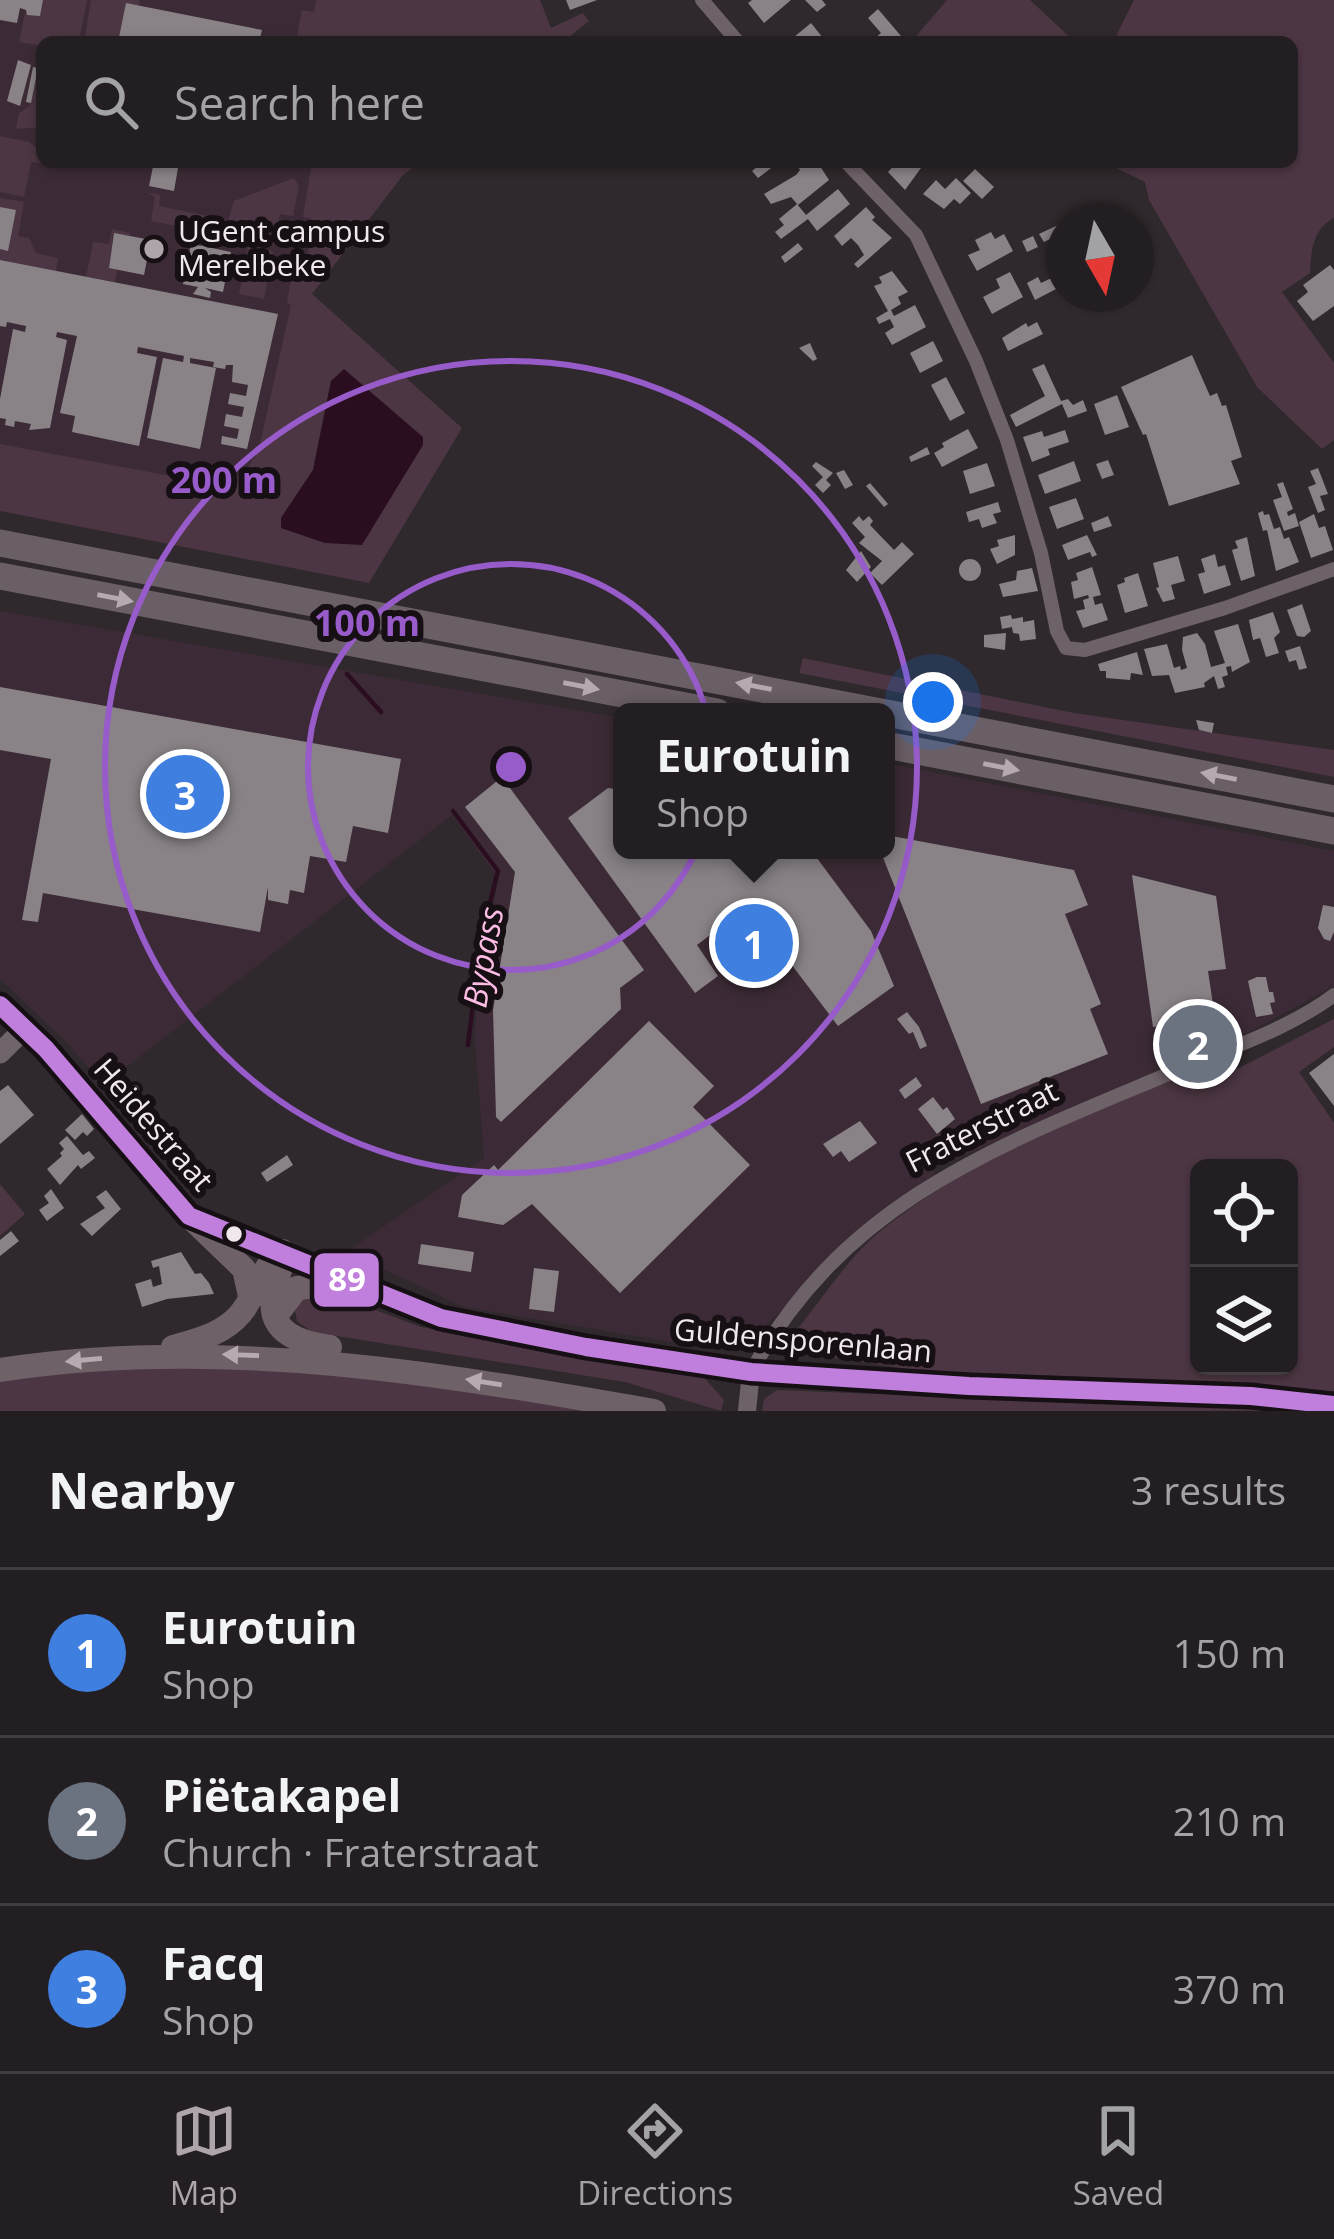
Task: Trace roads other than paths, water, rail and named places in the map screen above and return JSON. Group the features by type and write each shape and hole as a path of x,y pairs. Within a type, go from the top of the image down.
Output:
{"highway":[{"path":"0,543 834,703"},
{"path":"0,576 670,703"},
{"path":"895,715 1334,799"},
{"path":"895,747 1334,831"},
{"path":"189,1216 244,1269 250,1298"},
{"path":"147,1355 213,1335 241,1313 265,1265 282,1250"},
{"path":"282,1250 283,1273 273,1299 284,1333 294,1340 410,1357 441,1375"},
{"path":"276,1316 297,1288 357,1282"},
{"path":"0,1370 147,1355 266,1356 441,1375 654,1411"}],"main road":[{"name":"Heidestraat","path":"0,1005 189,1216 282,1250"},
{"path":"0,1053 25,1028"},
{"name":"Guldensporenlaan","path":"282,1250 441,1318 751,1372 1251,1396 1334,1405"}],"street":[{"path":"702,0 733,36"},
{"path":"852,168 916,235 976,361 1007,440 1041,554 1057,631 1066,647 1085,650 1334,569"},
{"name":"Fraterstraat","path":"747,1407 751,1372 789,1313 837,1260 898,1205 943,1175 1014,1139 1276,1028 1334,995"}],"waterway":[{"name":"Bypass","path":"347,674 381,712"},
{"name":"Bypass","path":"453,811 498,871 481,938 468,1045"}],"place":[{"name":"UGent campus Merelbeke","path":"154,249"},
{"name":"Facq","path":"185,794"},
{"name":"Eurotuin","path":"754,943"},
{"name":"Piëtakapel","path":"1198,1044"}]}
